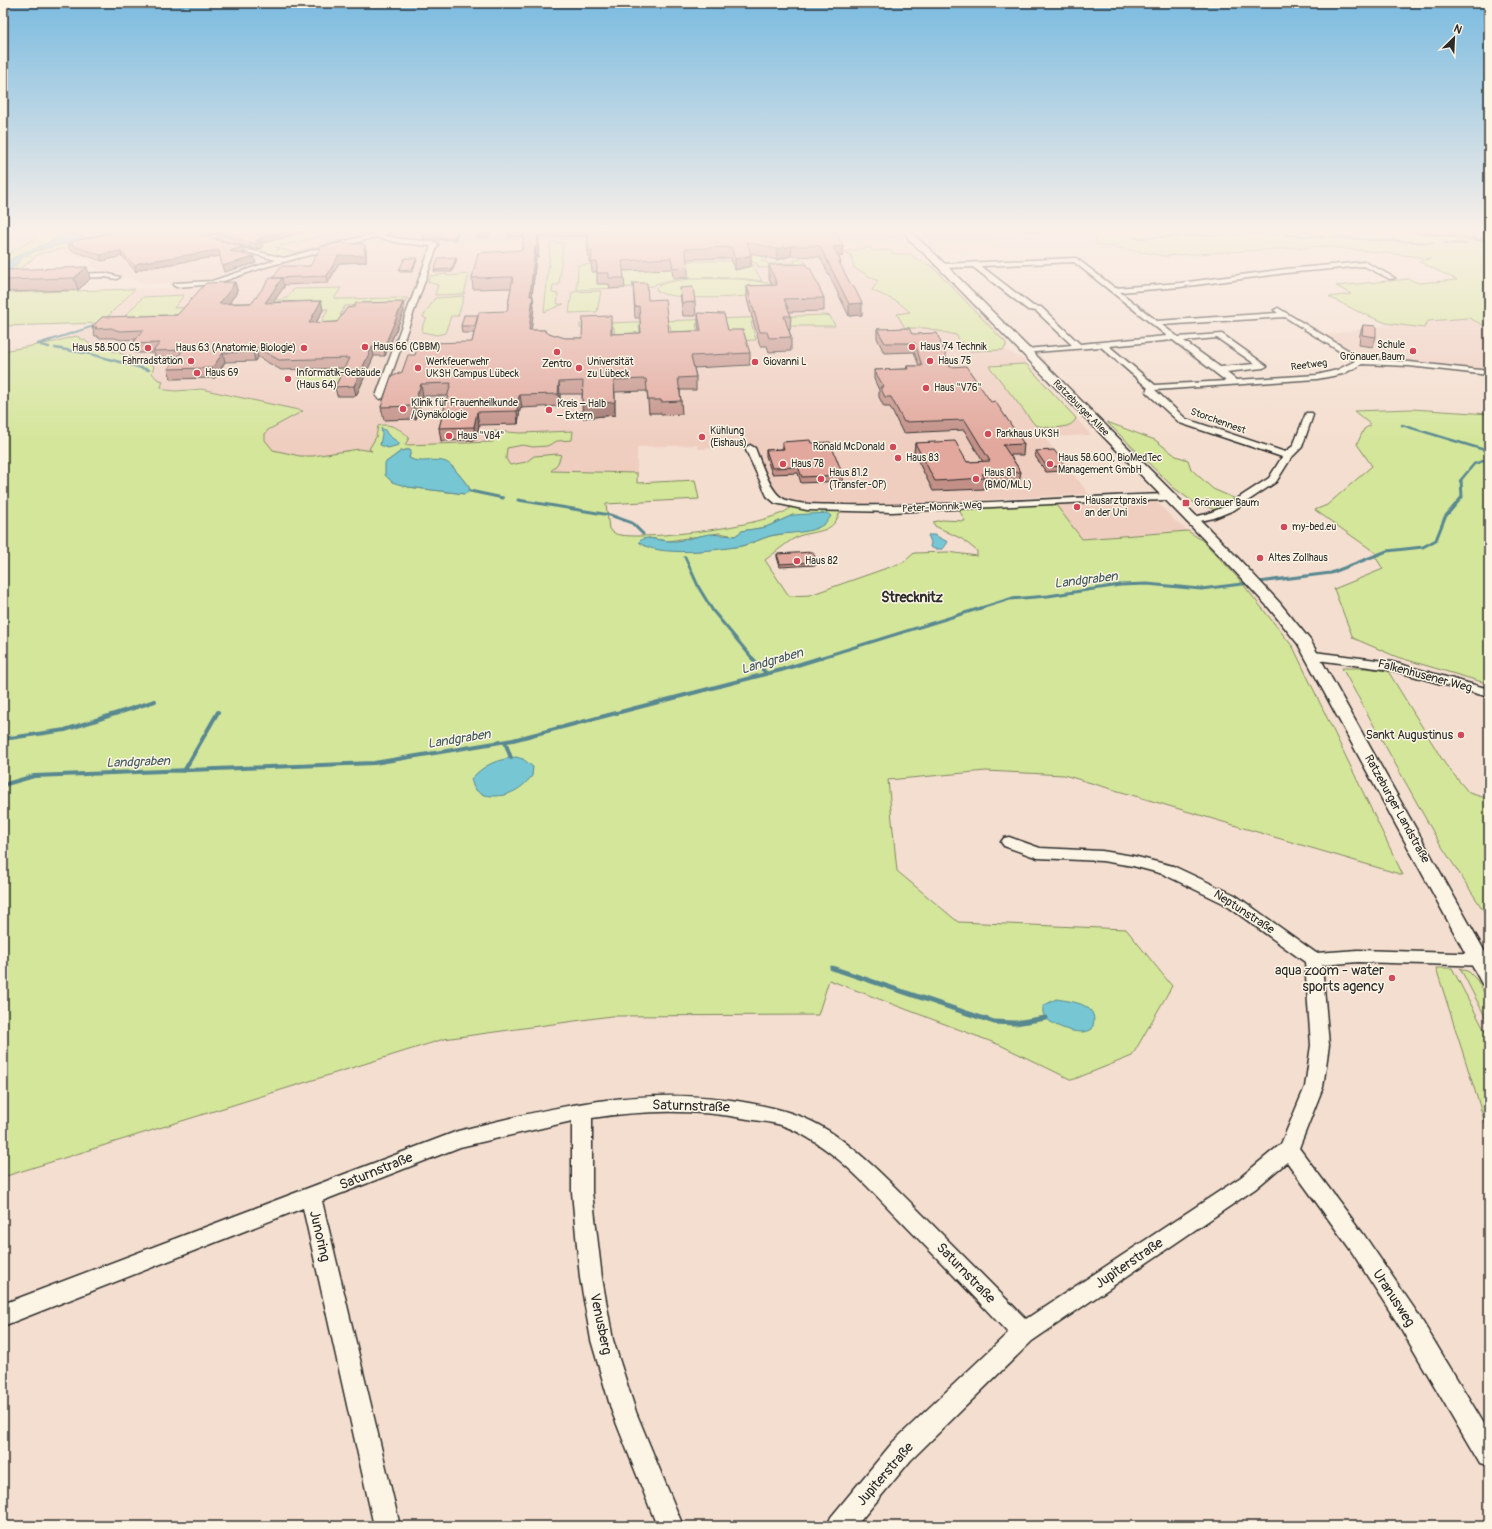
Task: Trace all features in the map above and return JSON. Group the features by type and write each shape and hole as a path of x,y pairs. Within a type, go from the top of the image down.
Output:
{"main road":[{"name":"Ratzeburger Allee","path":"976,300 1257,587"},
{"name":"Ratzeburger Landstraße","path":"1257,587 1302,639 1314,656 1484,960 1489,978"}],"street":[{"path":"380,396 414,300"},
{"path":"1021,300 1031,308 1038,309 1078,346"},
{"path":"1125,300 1235,383"},
{"path":"1276,308 1361,361 1409,364 1489,373"},
{"path":"1155,323 1286,315"},
{"path":"1025,351 1219,336 1263,366 1219,370"},
{"name":"Storchennest","path":"1102,344 1153,388 1150,391 1183,421 1287,456"},
{"name":"Reetweg","path":"1153,388 1317,377 1340,372 1361,361"},
{"path":"1191,520 1210,516 1230,508 1273,480 1287,456 1297,447 1309,415"},
{"name":"Peter-Monnik-Weg","path":"750,448 771,494 779,501 806,508 899,509 1091,499 1168,497"},
{"name":"Falkenhusener Weg","path":"1314,656 1392,666 1489,693"},
{"name":"Neptunstraße","path":"1009,842 1038,853 1102,856 1133,861 1168,870 1229,899 1313,958"},
{"path":"1313,958 1358,956 1484,960"},
{"name":"Jupiterstraße","path":"840,1526 902,1452 1024,1333 1248,1183 1289,1148 1314,1087 1320,1045 1313,958"},
{"name":"Saturnstraße","path":"311,1197 458,1139 530,1120 582,1111 640,1105 693,1103 737,1107 788,1120 816,1135 856,1162 944,1249 1024,1333"},
{"name":"Venusberg","path":"582,1111 582,1192 591,1278 602,1340 624,1412 670,1526"},
{"name":"Uranusweg","path":"1289,1148 1357,1242 1408,1319 1489,1455"},
{"name":"Junoring","path":"3,1315 311,1197 387,1526"}],"shaded area":[{"name":"Universität zu Lübeck","path":"124,300 966,300 1007,343 1006,350 1024,360 1091,435 1044,437 1089,494 887,505 817,507 779,501 748,446 698,449 697,445 637,447 637,473 550,471 554,468 534,456 526,462 510,465 506,459 506,448 523,445 533,447 547,446 557,441 572,440 573,431 520,433 494,431 494,442 405,445 373,451 348,451 313,456 300,456 273,450 266,442 265,434 268,430 302,411 194,388 176,391 166,390 161,387 157,379 63,339 104,324 101,323"},
{"path":"1469,318 1489,328 1489,372 1370,361 1359,357 1324,335 1395,324 1424,328 1428,321"},
{"path":"1152,497 1174,520 1188,531 1082,539 1053,501"}],"green space":[{"path":"3,300 124,300 101,323 3,326"},
{"path":"140,300 180,300 174,308 206,307 201,314 125,316"},
{"path":"261,300 406,300 404,304 345,306 340,315 349,316 347,319 317,331 328,309 279,310 236,305"},
{"path":"434,300 463,300 458,316 451,316 445,333 437,335 422,332 423,324 427,319 423,317"},
{"path":"545,300 557,300 557,304 564,304 544,312"},
{"path":"571,300 599,300 597,312 569,313"},
{"path":"894,300 965,300 1006,343 1006,346 1003,350 969,351 956,335 926,328 905,328 897,314 910,312"},
{"path":"1336,300 1489,300 1489,328 1469,318 1428,321 1424,328 1386,323"},
{"path":"830,316 835,326 791,326 789,321 751,322 756,340 731,341 726,323 696,324 700,345 673,346 670,325 639,326 641,344 615,345 614,327 580,328 580,324"},
{"path":"76,336 89,344 129,356 154,366 152,373 157,379 163,381 161,387 166,390 176,391 201,389 303,411 268,430 265,434 265,440 273,450 300,456 313,456 359,449 372,451 369,449 376,437 378,426 382,425 391,426 403,432 409,438 405,445 493,442 494,431 520,433 573,431 572,440 557,441 547,446 533,447 523,445 507,448 506,459 510,465 526,462 534,456 558,454 561,455 558,463 551,471 637,473 637,483 695,480 699,499 606,504 609,529 616,534 630,536 652,536 708,530 763,520 782,513 792,506 841,509 838,517 830,527 825,530 795,538 765,560 789,596 810,595 904,562 914,553 948,552 977,556 977,551 962,539 935,526 933,522 942,520 965,521 958,508 1053,501 1082,539 1188,531 1203,541 1238,578 1293,647 1403,875 1064,775 986,771 888,780 897,871 958,922 1126,929 1172,986 1132,1056 1072,1080 1000,1045 829,980 818,1015 611,1016 444,1039 3,1177 3,351 54,342","holes":["411,450 409,458 415,461 452,466 469,487 465,494 408,487 385,463 401,451","793,515 818,528 770,536 742,546 698,551 678,551 648,538 668,541 719,533 735,536 742,531 766,527"]},
{"path":"1026,364 1076,418 1074,422 1058,428 1035,425 989,366"},
{"path":"350,368 341,387 309,384 298,377 297,370"},
{"path":"1412,409 1489,414 1489,684 1397,657 1353,638 1334,589 1383,569 1376,558 1376,553 1315,510 1327,505 1372,466 1357,444 1364,429 1371,425 1354,411"},
{"path":"1107,422 1155,440 1176,456 1188,460 1191,469 1213,489 1236,499 1216,510 1193,502 1174,488"},
{"path":"1342,668 1366,668 1388,671 1445,764 1469,793 1489,799 1489,919 1437,839"},
{"path":"1436,968 1452,968 1489,1039 1489,1135"},
{"path":"1460,968 1469,972 1477,980 1489,1001 1489,1024"}],"water":[{"path":"381,428 399,443 399,445 388,448 380,445 382,434"},
{"path":"411,450 409,458 414,460 437,460 449,463 469,487 470,491 465,494 408,487 392,482 385,475 385,463 401,451"},
{"path":"827,513 831,516 826,522 820,527 812,530 770,536 745,545 731,548 688,552 659,550 647,547 639,542 642,539 648,538 677,541 709,534 735,536 742,531 766,527 793,515"},
{"path":"928,535 934,535 948,542 943,549 935,549 930,547 931,542"},
{"path":"516,757 523,759 533,767 532,776 517,790 505,795 492,796 483,795 474,788 471,779 486,766 497,761"},
{"path":"1056,999 1078,1003 1090,1009 1093,1014 1094,1021 1092,1029 1082,1032 1068,1030 1055,1025 1046,1018 1043,1012 1043,1006"}],"building":[{"path":"190,300 222,300 219,304 252,303 254,300 267,300 265,303 321,301 309,323 337,322 347,308 354,307 356,303 403,302 384,347 372,347 354,386 335,387 349,358 279,360 256,347 253,352 223,353 212,368 168,369 183,350 153,351 160,343 132,344 144,330 119,331 111,328 95,329 97,327 92,327 102,317 177,315"},
{"path":"509,300 532,300 529,330 545,330 545,332 565,338 582,338 583,317 611,316 611,334 641,333 639,306 635,307 634,300 665,300 669,332 701,331 698,313 724,314 728,330 743,330 750,353 691,356 696,377 678,378 681,401 661,402 661,400 648,400 646,379 614,380 615,402 582,405 583,381 559,382 558,394 520,395 517,411 477,412 474,427 439,428 451,383 421,384 413,406 381,407 391,377 402,372 408,355 415,355 418,346 425,346 426,343 472,342 479,312 507,311"},
{"path":"682,300 695,300 695,302 682,303"},
{"path":"751,300 785,300 791,316 784,316 791,337 769,338 767,332 760,332"},
{"path":"847,300 861,300 862,303 849,304"},
{"path":"464,315 478,315 475,326 461,326"},
{"path":"1363,325 1376,326 1376,337 1362,335"},
{"path":"909,328 912,334 937,333 950,367 966,366 991,402 995,401 1024,444 1003,445 1021,472 982,474 985,478 935,481 915,443 955,441 967,462 990,461 965,420 904,422 891,397 885,397 880,387 884,387 874,370 908,369 907,366 922,366 915,343 885,343 877,329"},
{"path":"810,440 811,443 830,442 843,475 802,477 798,467 772,468 766,450 784,449 782,442"},
{"path":"1054,450 1066,466 1047,467 1036,451"},
{"name":"Haus 82","path":"813,552 817,562 780,564 777,554"}],"waterway":[{"path":"48,341 97,325"},
{"path":"38,344 51,340"},
{"path":"41,345 49,347"},
{"path":"55,348 90,354 149,370"},
{"path":"1402,425 1488,451"},
{"name":"Landgraben","path":"1460,481 1474,464 1489,459"},
{"name":"Landgraben","path":"816,659 1010,599 1048,596 1120,585 1147,584 1201,589 1331,573 1387,551 1423,547 1436,540 1445,517 1462,497 1461,480"},
{"path":"470,491 503,498"},
{"path":"518,500 610,515 632,523 643,534"},
{"path":"685,557 699,588 713,611 753,659"},
{"path":"752,658 766,673"},
{"name":"Landgraben","path":"184,770 374,763 513,740 781,670 820,658"},
{"path":"3,739 65,730 155,701"},
{"path":"184,770 218,712"},
{"path":"505,742 511,758"},
{"name":"Landgraben","path":"3,785 34,776 184,770"},
{"path":"832,968 994,1022 1015,1023 1046,1018"}],"place":[{"name":"Haus 66 (CBBM)","path":"365,347"},
{"name":"Haus 74 Technik","path":"912,347"},
{"name":"Haus 58.500 C5","path":"148,348"},
{"name":"Haus 63 (Anatomie, Biologie)","path":"304,348"},
{"name":"Schule Grönauer Baum","path":"1413,351"},
{"name":"Zentro","path":"557,352"},
{"name":"Fahrradstation","path":"191,361"},
{"name":"Haus 75","path":"930,361"},
{"name":"Giovanni L","path":"755,362"},
{"name":"Werkfeuerwehr UKSH Campus Lübeck","path":"418,368"},
{"name":"Universität zu Lübeck","path":"579,368"},
{"name":"Haus 69","path":"197,373"},
{"name":"Informatik-Gebäude (Haus 64)","path":"288,379"},
{"name":"Haus \"V76\"","path":"926,388"},
{"name":"Klinik für Frauenheilkunde / Gynäkologie","path":"403,409"},
{"name":"Kreis – Halb – Extern","path":"549,410"},
{"name":"Parkhaus UKSH","path":"988,434"},
{"name":"Haus \"V84\"","path":"449,436"},
{"name":"Kühlung (Eishaus)","path":"702,437"},
{"name":"Ronald McDonald","path":"893,447"},
{"name":"Haus 83","path":"898,458"},
{"name":"Haus 78","path":"783,464"},
{"name":"Haus 58.600, BioMedTec Management GmbH","path":"1050,464"},
{"name":"Haus 81.2 (Transfer-OP)","path":"821,479"},
{"name":"Haus 81 (BMO/MLL)","path":"976,479"},
{"name":"Grönauer Baum","path":"1186,503"},
{"name":"Hausarztpraxis an der Uni","path":"1077,507"},
{"name":"my-bed.eu","path":"1284,527"},
{"name":"Altes Zollhaus","path":"1260,558"},
{"name":"Haus 82","path":"797,561"},
{"name":"Sankt Augustinus","path":"1461,735"},
{"name":"aqua zoom - water sports agency","path":"1392,978"}],"district":[{"name":"Strecknitz","path":"912,597"}]}
